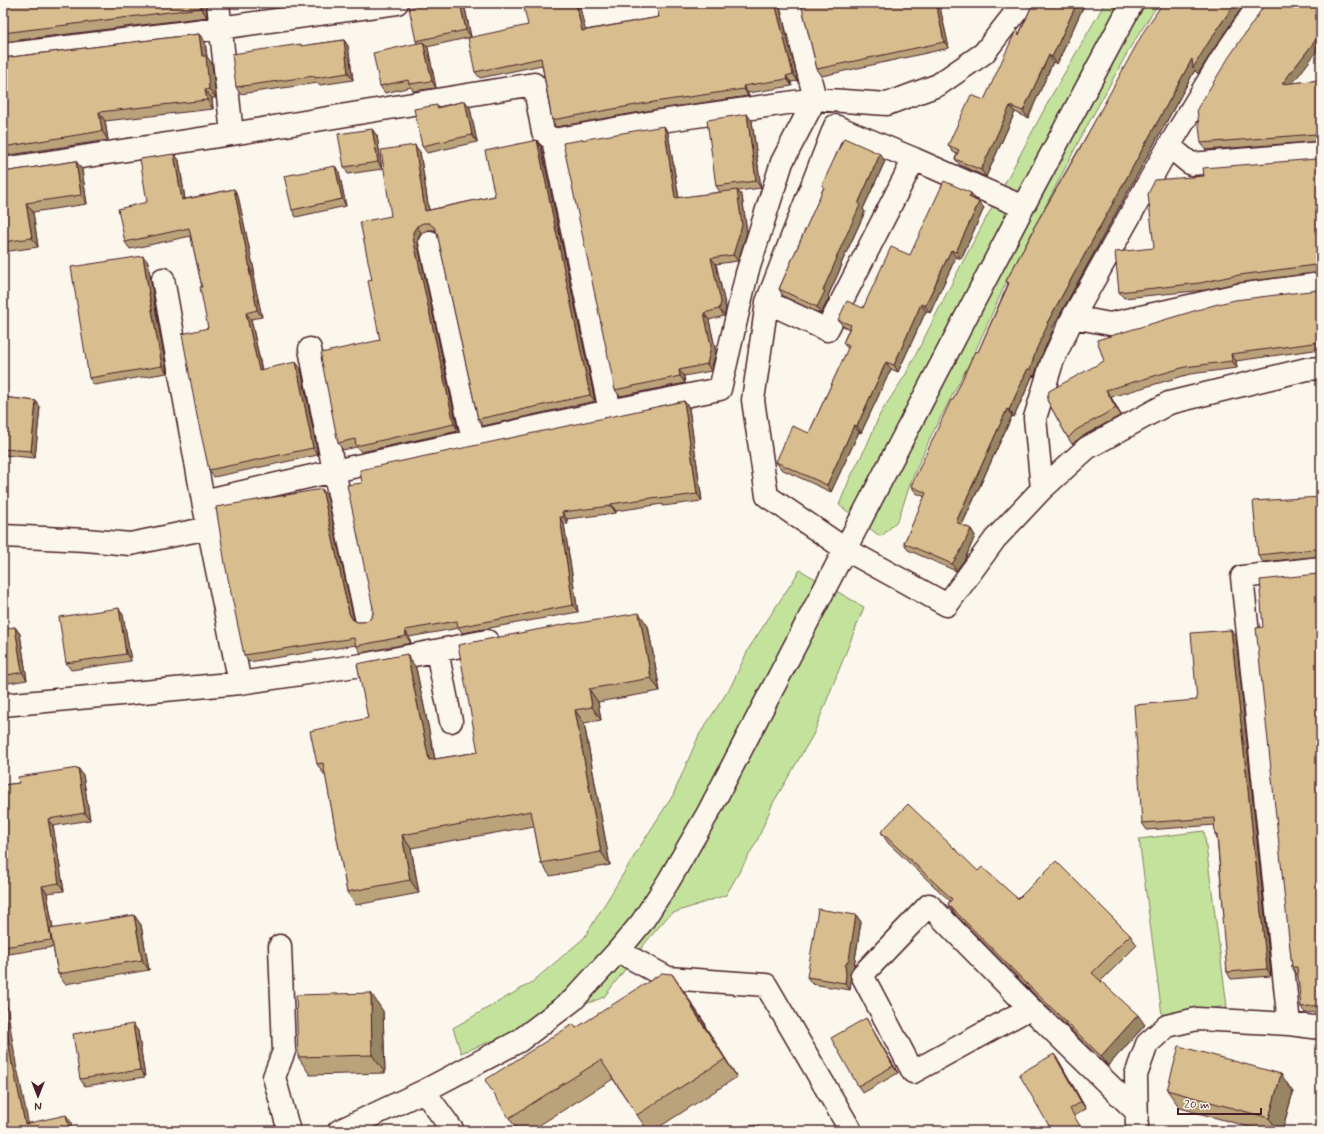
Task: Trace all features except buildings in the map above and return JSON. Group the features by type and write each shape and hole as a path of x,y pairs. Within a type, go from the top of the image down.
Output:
{"street":[{"path":"218,3 232,134"},
{"path":"3,55 220,28 398,3"},
{"path":"203,501 473,440 720,389 747,273 782,162 815,99 791,3"},
{"path":"553,140 661,121 815,99 887,104 938,85 984,53 1023,3"},
{"path":"339,1131 424,1091 519,1041 573,1000 618,951 642,922 668,882 708,812 1023,207 1132,3"},
{"path":"1042,489 1035,418 1052,362 1073,317 1169,146 1223,57 1260,3"},
{"path":"3,169 232,134 534,84 543,132 553,140 610,411"},
{"path":"1023,207 835,126 767,302 753,400 767,496 844,549 947,605 995,539 1042,489 1087,448 1169,403 1307,369 1321,368"},
{"path":"1169,146 1191,164 1321,153"},
{"path":"767,302 827,330 914,159"},
{"path":"430,242 473,440"},
{"path":"163,279 203,501 210,528 240,683"},
{"path":"1073,317 1110,324 1238,295 1321,284"},
{"path":"310,349 334,471 366,617"},
{"path":"3,536 86,540 130,544 210,528"},
{"path":"1289,1024 1242,577 1321,568"},
{"path":"3,705 240,683 362,665 506,638"},
{"path":"437,651 451,721"},
{"path":"1030,1008 913,1072 862,975 930,905 1030,1008 1136,1121"},
{"path":"280,946 284,1051 274,1077 289,1131"},
{"path":"618,951 668,978 766,985 851,1131"},
{"path":"1136,1121 1136,1075 1147,1044 1167,1026 1197,1019 1289,1024 1321,1028"},
{"path":"424,1091 453,1131"}],"green space":[{"path":"1105,3 1159,3 1131,46 1080,139 1004,287 974,354 932,434 912,479 898,520 881,537 839,505 850,478 867,445 880,414 906,374 959,269 1053,93"},
{"path":"800,570 864,607 813,735 773,803 757,841 726,895 670,914 646,942 604,997 461,1053 453,1028 531,983 584,938 673,795 699,735 731,686 749,648"},
{"path":"1204,831 1227,1006 1162,1015 1139,839"}]}
